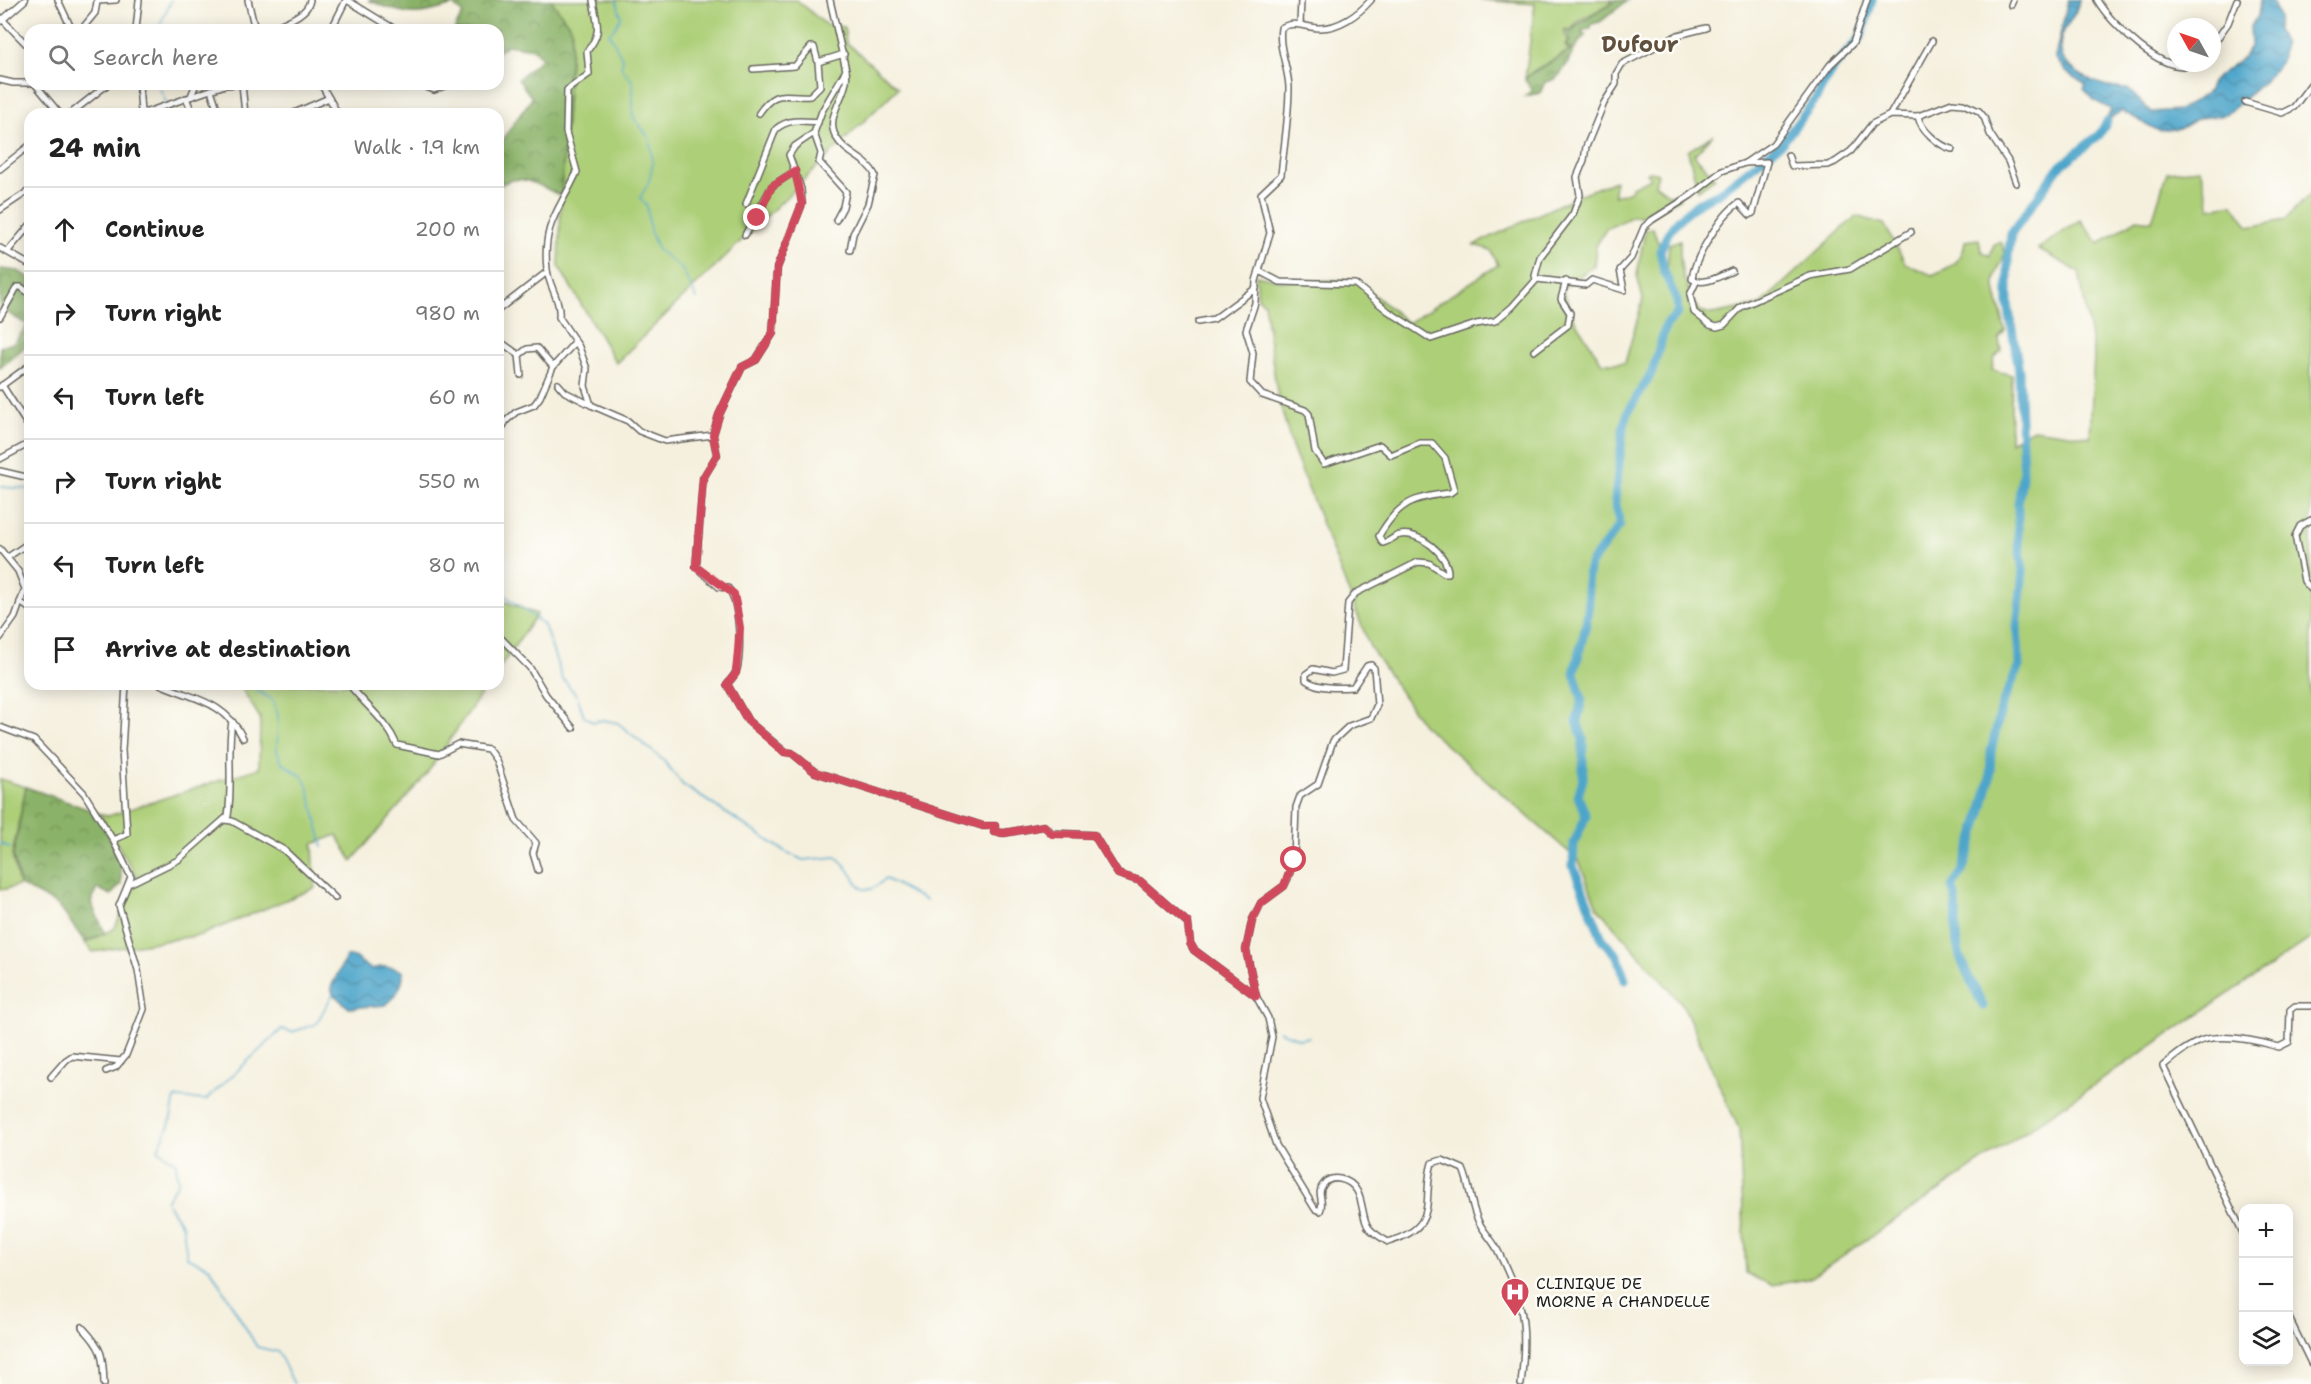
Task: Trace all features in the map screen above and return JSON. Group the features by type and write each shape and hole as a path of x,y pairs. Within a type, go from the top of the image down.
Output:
{"street":[{"path":"24,42 1,20 25,0"},
{"path":"58,0 69,24"},
{"path":"86,24 95,13 97,1 116,0"},
{"path":"137,24 139,0"},
{"path":"248,0 254,24"},
{"path":"279,24 303,12 309,7 310,0"},
{"path":"334,24 346,0 380,24"},
{"path":"591,405 585,386 587,369 575,342 559,317 560,307 547,272 546,239 550,222 577,172 566,132 567,90 587,77 591,70 587,51 598,37 599,28 593,0"},
{"path":"830,0 846,70 845,89 833,118 835,136 848,153 863,159 875,175 868,204 853,234 850,250"},
{"path":"1300,24 1301,0"},
{"path":"1371,0 1353,17 1333,27 1316,28 1289,23 1281,28 1279,40 1288,75 1287,115 1281,175 1261,194 1270,233 1259,271 1255,303 1246,330 1252,353 1250,382 1262,395 1305,410 1309,414 1315,451 1324,464 1335,462 1365,448 1380,446 1391,455 1420,443 1432,443 1444,458 1454,485 1450,493 1417,498 1406,503 1396,510 1379,536 1383,543 1399,535 1413,536 1440,554 1448,573 1444,573 1429,563 1418,562 1356,593 1348,603 1343,670 1332,674 1313,669 1306,674 1306,680 1312,684 1339,688 1353,687 1367,666 1371,665 1374,668 1377,705 1371,718 1349,726 1333,741 1318,784 1300,796 1296,807 1296,848 1288,878 1284,886 1261,903 1252,921 1246,950 1256,996 1268,1018 1272,1036 1260,1098 1276,1145 1315,1209 1320,1211 1323,1206 1320,1193 1323,1184 1332,1178 1343,1179 1359,1193 1369,1229 1388,1242 1398,1239 1424,1217 1429,1204 1432,1163 1442,1160 1463,1169 1469,1182 1477,1220 1496,1246 1515,1288 1524,1318 1526,1342 1521,1384"},
{"path":"1537,279 1586,285 1592,280 1624,290 1620,270 1631,258 1644,227 1722,171 1745,163 1773,144 1830,65 1852,43 1867,0"},
{"path":"2097,0 2142,48 2167,62"},
{"path":"2221,33 2228,23 2237,0"},
{"path":"1537,279 1535,276 1540,257 1573,214 1580,195 1577,177 1586,147 1604,103 1616,84 1616,74 1622,64 1678,35 1706,28"},
{"path":"1890,115 1932,41"},
{"path":"753,69 795,66 810,47 814,47 818,62 820,86 813,94 807,97 782,94 773,97 759,113"},
{"path":"818,62 844,54"},
{"path":"846,70 822,111 814,133 792,149 789,155 802,204 777,268 773,333 756,360 742,367 719,415 713,435 717,455 703,478 696,567 734,594 740,628 736,673 727,684 748,721 784,752 792,753 815,772 983,826 995,826 994,832 1004,833 1044,826 1052,834 1094,835 1118,874 1140,881 1188,923 1190,943 1194,950 1256,996"},
{"path":"0,80 24,83"},
{"path":"2245,102 2282,113 2294,107 2311,84"},
{"path":"40,90 55,108"},
{"path":"78,108 100,90"},
{"path":"140,90 142,108"},
{"path":"192,108 189,97 193,90"},
{"path":"161,108 211,90 217,108"},
{"path":"241,90 244,108"},
{"path":"324,90 335,108"},
{"path":"305,108 329,98"},
{"path":"1788,155 1792,166 1828,165 1851,151 1872,124 1890,115 1918,116 1952,104 1963,104 1979,111 1989,126 1990,134 2008,160 2016,183"},
{"path":"1918,116 1919,125 1947,148 1952,149"},
{"path":"746,204 776,129 786,122 796,120 818,122"},
{"path":"814,133 821,153 819,162 846,192 843,207 836,220"},
{"path":"0,169 24,150"},
{"path":"1696,282 1692,279 1692,270 1719,223 1739,203 1750,215 1754,213 1767,162 1745,163"},
{"path":"745,234 772,186 795,171"},
{"path":"0,210 24,194"},
{"path":"8,251 24,232"},
{"path":"1696,282 1690,295 1694,312 1710,325 1717,327 1724,325 1742,307 1810,276 1850,269 1911,232"},
{"path":"0,248 24,261"},
{"path":"1696,282 1715,278 1732,270"},
{"path":"1259,271 1280,282 1355,284 1408,325 1426,337 1435,339 1464,327 1495,321 1512,307 1537,279"},
{"path":"504,305 547,272"},
{"path":"1534,351 1568,324 1570,313 1561,299 1566,281"},
{"path":"0,317 17,287 24,291"},
{"path":"1198,322 1214,319 1256,288"},
{"path":"504,424 516,412 534,405 553,367 575,342"},
{"path":"504,344 519,355 521,375"},
{"path":"519,355 527,349 537,348 553,367"},
{"path":"24,369 1,386 24,420"},
{"path":"558,384 564,392 628,421 639,431 665,441 713,435"},
{"path":"0,459 24,446"},
{"path":"0,471 24,477"},
{"path":"2311,520 2300,526 2295,536 2304,581 2311,589"},
{"path":"8,557 24,546"},
{"path":"0,549 24,581"},
{"path":"0,638 15,617 24,587"},
{"path":"20,602 24,605"},
{"path":"504,641 530,668 546,695 573,728"},
{"path":"113,840 127,834 122,750 126,690"},
{"path":"178,690 206,700 232,721 243,738"},
{"path":"353,690 363,703 388,725 397,745 439,754 458,744 488,749 496,760 516,820 536,843 533,854 538,870"},
{"path":"130,883 178,860 228,816 232,786 229,744 232,721"},
{"path":"0,728 39,744 84,793 113,840 131,877 119,906 138,970 144,1009 137,1032 121,1061 106,1071"},
{"path":"224,820 232,821 276,845 335,898"},
{"path":"2239,1225 2163,1066 2181,1051 2204,1040 2233,1039 2262,1042 2279,1047 2289,1042 2290,1010 2295,1006 2311,1006"},
{"path":"51,1077 72,1056 121,1061"},
{"path":"2293,1325 2311,1363"},
{"path":"82,1328 96,1341 104,1356 104,1384"}],"green space":[{"path":"368,0 551,0 572,29 561,196 523,180 504,183 504,138 532,98 518,79 542,58 533,49 507,45 504,47 504,24 457,24 463,13 453,5 419,13 391,9"},
{"path":"551,0 797,0 826,25 844,27 846,42 898,88 616,363 559,267 561,196 572,29"},
{"path":"1481,0 1613,0 1579,21 1571,30 1565,29 1568,40 1565,46 1569,51 1533,71 1525,79 1535,4"},
{"path":"1616,0 1628,0 1600,22 1592,24 1590,29 1583,30 1582,33 1586,35 1559,75 1545,82 1540,93 1525,96 1532,90 1525,80 1530,74 1572,50 1566,46 1570,40 1566,31 1572,31"},
{"path":"1713,135 1694,155 1715,178 1698,190 1688,151"},
{"path":"2200,169 2210,208 2233,204 2249,227 2285,220 2311,193 2311,938 1808,1279 1772,1285 1746,1274 1739,1129 1683,1005 1597,907 1579,861 1422,724 1370,647 1292,447 1277,393 1264,303 1258,298 1256,275 1283,281 1356,280 1408,323 1498,265 1491,250 1474,245 1586,192 1615,181 1614,196 1631,191 1632,187 1650,178 1647,173 1651,172 1658,174 1655,184 1668,194 1680,198 1648,216 1633,216 1606,229 1596,246 1594,265 1563,289 1574,319 1602,363 1625,363 1643,299 1637,275 1645,230 1653,228 1667,269 1669,244 1680,240 1680,260 1690,293 1699,311 1712,314 1760,305 1856,216 1884,224 1906,264 1932,275 1959,259 1965,241 1979,239 1981,251 1990,256 1994,244 2001,241 2004,254 1995,278 1995,285 2005,331 1999,338 2001,351 1994,358 1992,370 2012,375 2010,442 2033,429 2090,437 2094,355 2079,272 2038,249 2081,220 2099,244 2137,219 2152,221 2167,172"},
{"path":"0,269 18,271 24,274 24,323 0,308"},
{"path":"24,330 24,347 0,368 0,347 14,343"},
{"path":"504,601 537,614 504,661"},
{"path":"243,690 484,690 425,776 352,861 337,835 313,844 315,888 201,935 93,952 85,943 114,929 138,879 99,813 108,816 259,768 260,718"},
{"path":"0,779 26,787 12,855 19,886 0,890"},
{"path":"26,787 96,812 121,860 121,884 111,895 97,888 91,903 105,933 85,942 58,905 20,885 13,855"}],"water":[{"path":"2068,0 2079,0 2061,39 2061,50 2065,60 2073,69 2094,82 2128,89 2151,112 2179,110 2196,101 2209,90 2213,80 2242,58 2251,45 2250,26 2258,16 2260,0 2272,0 2279,17 2277,30 2284,44 2281,62 2231,111 2221,116 2198,118 2181,128 2159,131 2122,111 2113,116 2102,131 2111,109 2095,101 2084,89 2086,85 2066,72 2055,57"},
{"path":"346,957 354,957 371,969 387,967 403,972 399,990 386,1005 349,1008 333,994 331,987"}],"waterway":[{"path":"161,24 171,0"},
{"path":"616,0 621,17 609,33 623,60 621,67 633,82 633,116 649,138 653,162 648,184 640,198 647,206 650,231 658,250 682,269 697,299"},
{"path":"1625,980 1618,956 1603,941 1573,866 1574,843 1586,816 1578,796 1583,779 1583,739 1577,721 1582,699 1574,673 1586,625 1589,602 1587,582 1590,564 1620,525 1615,500 1623,430 1628,412 1652,372 1666,325 1678,313 1677,301 1664,271 1660,251 1668,233 1680,218 1700,202 1719,193 1782,143 1815,100 1832,69 1861,37 1872,0"},
{"path":"161,90 166,102"},
{"path":"1983,1006 1959,952 1956,937 1956,900 1952,887 1962,872 1979,821 1990,778 1991,751 2002,705 2019,666 2017,626 2023,571 2018,539 2018,504 2023,470 2019,371 2008,304 2008,257 2011,234 2058,168 2099,135 2107,122"},
{"path":"0,487 24,489"},
{"path":"504,595 544,625 562,678 577,696 584,716 593,722 603,720 618,723 663,760 683,785 786,852 803,860 836,857 846,866 863,889 872,889 886,879 926,901"},
{"path":"256,690 273,700 278,715 277,751 282,763 302,776 308,787 323,847"},
{"path":"0,843 10,848"},
{"path":"294,1384 278,1352 257,1347 210,1268 187,1257 183,1227 166,1201 178,1182 176,1163 158,1149 170,1123 175,1098 206,1100 282,1029 292,1032 316,1024 333,994"},
{"path":"1279,1031 1300,1039 1309,1037"}],"place":[{"name":"CLINIQUE DE MORNE A CHANDELLE","path":"1515,1318"}],"district":[{"name":"Dufour","path":"1640,44"}],"route":[{"path":"757,218 772,186 795,171 801,189 802,204 777,268 774,286 773,333 756,360 742,367 719,415 713,435 717,455 703,478 696,567 719,587 728,588 734,594 733,601 740,628 736,673 727,684 748,721 784,752 792,753 815,772 983,826 995,826 994,832 1004,833 1044,826 1052,834 1094,835 1118,874 1140,881 1188,923 1190,943 1194,950 1256,996 1246,950 1252,921 1261,903 1284,886 1294,860"}]}
